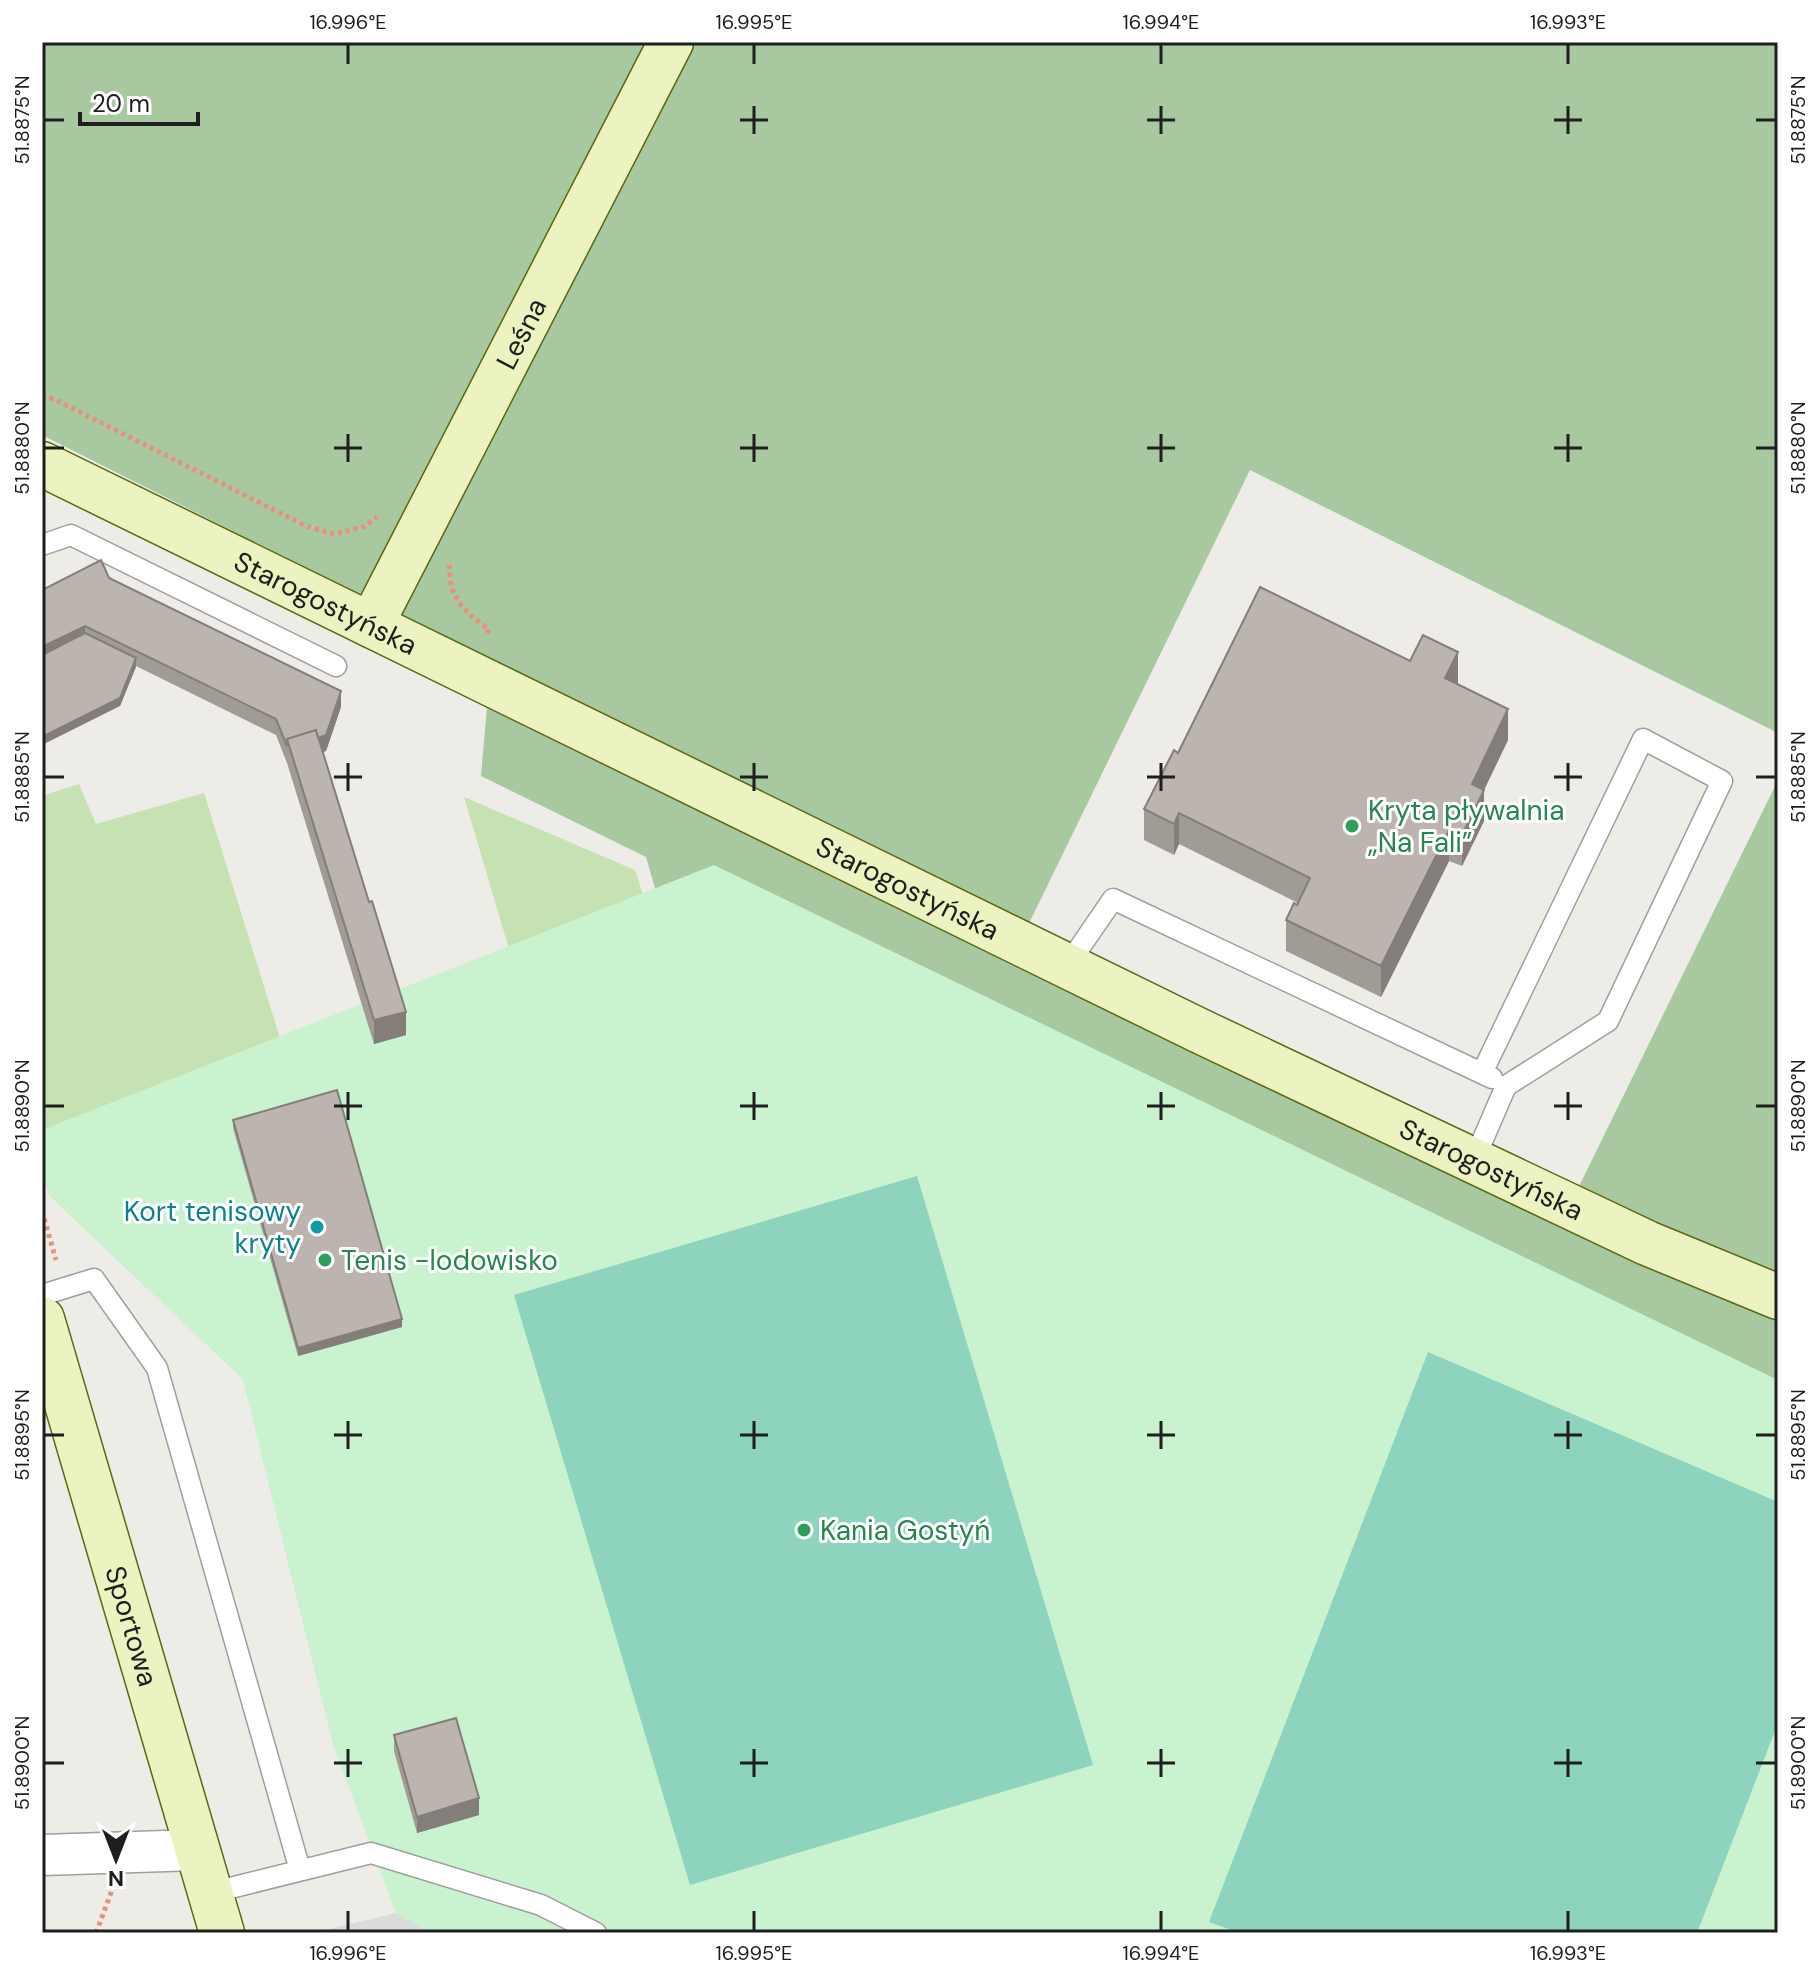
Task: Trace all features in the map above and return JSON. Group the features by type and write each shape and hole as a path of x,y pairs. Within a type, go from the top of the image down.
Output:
{"street":[{"name":"Leśna","path":"371,625 671,42"},
{"name":"Starogostyńska","path":"42,464 1067,966 1647,1243 1778,1297"},
{"name":"Sportowa","path":"42,1319 216,1913"},
{"path":"42,1855 197,1850"}],"lane":[{"path":"42,545 71,535 336,666"},
{"path":"1474,1160 1506,1086 1608,1021 1722,781 1643,739 1482,1073"},
{"path":"1067,966 1113,899 1506,1086"},
{"path":"42,1295 94,1279 157,1368 300,1870"},
{"path":"216,1913 300,1870 371,1853 541,1905 596,1933"}],"shaded area":[{"path":"396,1913 431,1933 313,1933"}],"green space":[{"path":"42,42 1778,42 1778,733 1250,470 1016,950 1567,1211 1778,780 1778,1452 695,1026 646,857 481,776 491,661 42,435"},
{"path":"79,784 96,824 204,793 293,1080 531,1023 464,797 635,870 690,1039 570,1684 334,1747 243,1379 49,1195 42,1169 42,796"},
{"path":"714,865 1778,1380 1778,1933 431,1933 396,1913 334,1747 243,1379 49,1195 42,1169 42,1130"},
{"name":"Kania Gostyń","path":"917,1176 1093,1765 690,1885 514,1295"},
{"path":"1428,1352 1778,1502 1778,1723 1697,1933 1239,1933 1209,1922"}],"building":[{"path":"101,560 109,578 341,691 326,735 318,738 316,730 287,739 287,746 276,719 85,626 42,647 42,590"},
{"path":"1260,587 1410,661 1423,635 1458,652 1445,678 1508,709 1472,784 1484,790 1462,835 1449,830 1381,966 1286,920 1310,878 1179,813 1174,824 1144,809 1174,750 1178,753"},
{"path":"85,633 136,658 120,698 42,737 42,655"},
{"path":"316,730 406,1012 374,1020 287,739"},
{"name":"Kort tenisowy kryty","path":"337,1090 402,1319 298,1348 233,1120"},
{"path":"456,1718 479,1798 417,1817 394,1735"}],"place":[{"name":"Kryta pływalnia „Na Fali”","path":"1352,826"},
{"name":"Kort tenisowy kryty","path":"317,1227"},
{"name":"Tenis -lodowisko","path":"325,1260"},
{"name":"Kania Gostyń","path":"804,1530"}]}
